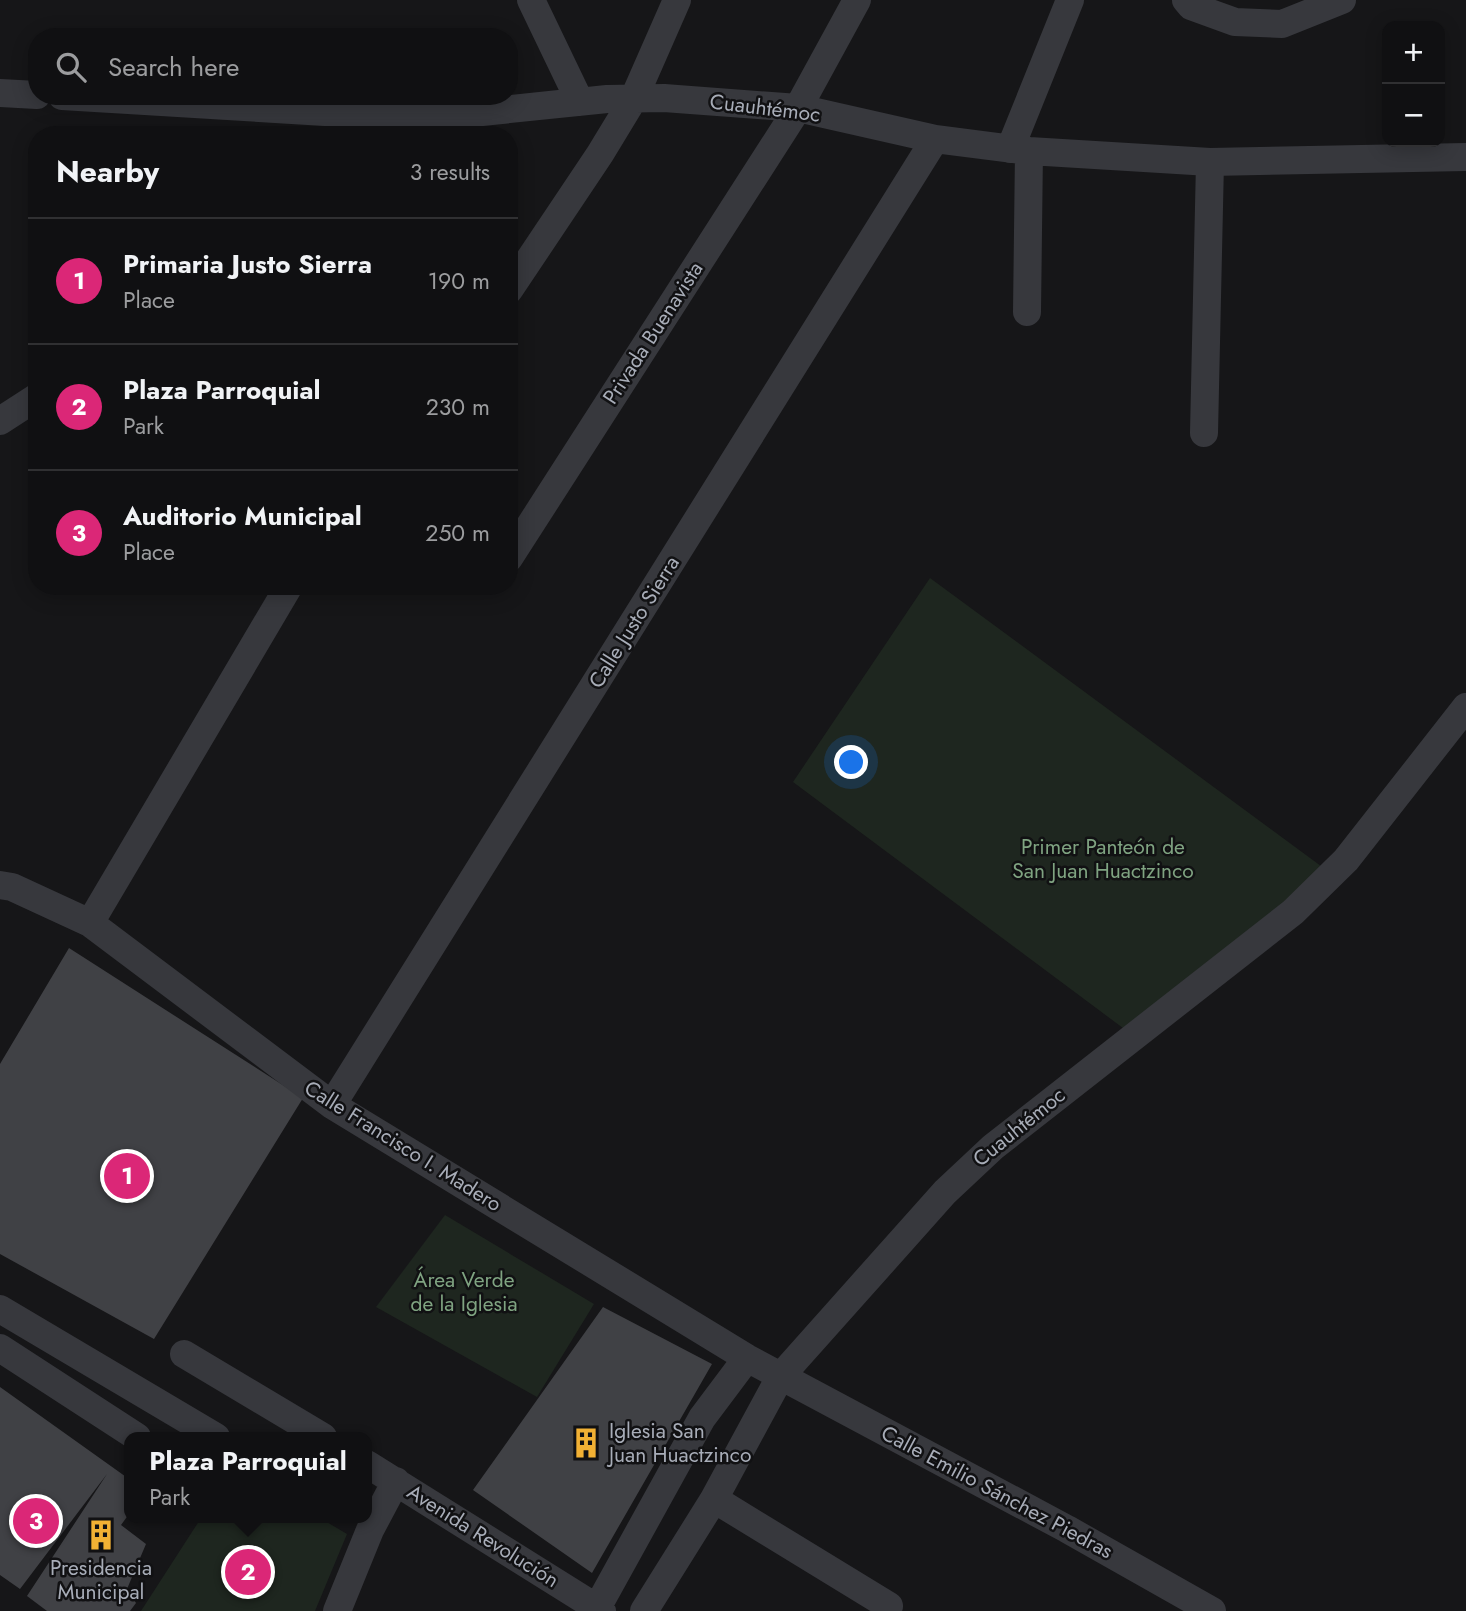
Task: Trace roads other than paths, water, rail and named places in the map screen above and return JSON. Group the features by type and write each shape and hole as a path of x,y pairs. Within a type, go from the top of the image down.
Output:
{"street":[{"path":"531,0 580,102"},
{"path":"518,276 634,98 677,0"},
{"name":"Privada Buenavista","path":"518,544 798,108 857,0"},
{"path":"1027,312 1019,150 1070,0"},
{"path":"1186,0 1191,6 1236,22 1282,24 1342,0"},
{"path":"0,93 28,95"},
{"name":"Cuauhtémoc","path":"363,105 424,118 580,102 664,98 798,108 935,139 1019,150 1210,162 1466,158"},
{"name":"Calle Justo Sierra","path":"332,1105 935,139"},
{"path":"1204,433 1210,162"},
{"path":"0,421 28,403"},
{"path":"90,923 284,595"},
{"name":"Cuauhtémoc","path":"644,1611 714,1499 780,1377 966,1171 1293,912 1346,860 1466,707"},
{"name":"Calle Francisco I. Madero","path":"0,885 12,887 90,923 332,1105 780,1377"},
{"path":"0,1309 205,1432"},
{"path":"0,1348 129,1432"},
{"path":"184,1354 315,1432"},
{"path":"600,1609 702,1418 747,1358"},
{"name":"Calle Emilio Sánchez Piedras","path":"780,1377 1067,1529 1212,1611"},
{"path":"372,1467 396,1481"},
{"name":"Avenida Revolución","path":"372,1510 396,1481 600,1609"},
{"path":"714,1499 889,1606"},
{"name":"Avenida Revolución","path":"337,1611 360,1524"}],"place":[{"name":"Primaria Justo Sierra","path":"127,1176"},
{"name":"Iglesia San Juan Huactzinco","path":"586,1443"},
{"name":"Auditorio Municipal","path":"36,1521"},
{"name":"Presidencia Municipal","path":"101,1535"},
{"name":"Plaza Parroquial","path":"248,1572"}],"park label":[{"name":"Primer Panteón de San Juan Huactzinco","path":"1103,859"},
{"name":"Área Verde de la Iglesia","path":"464,1292"}]}
